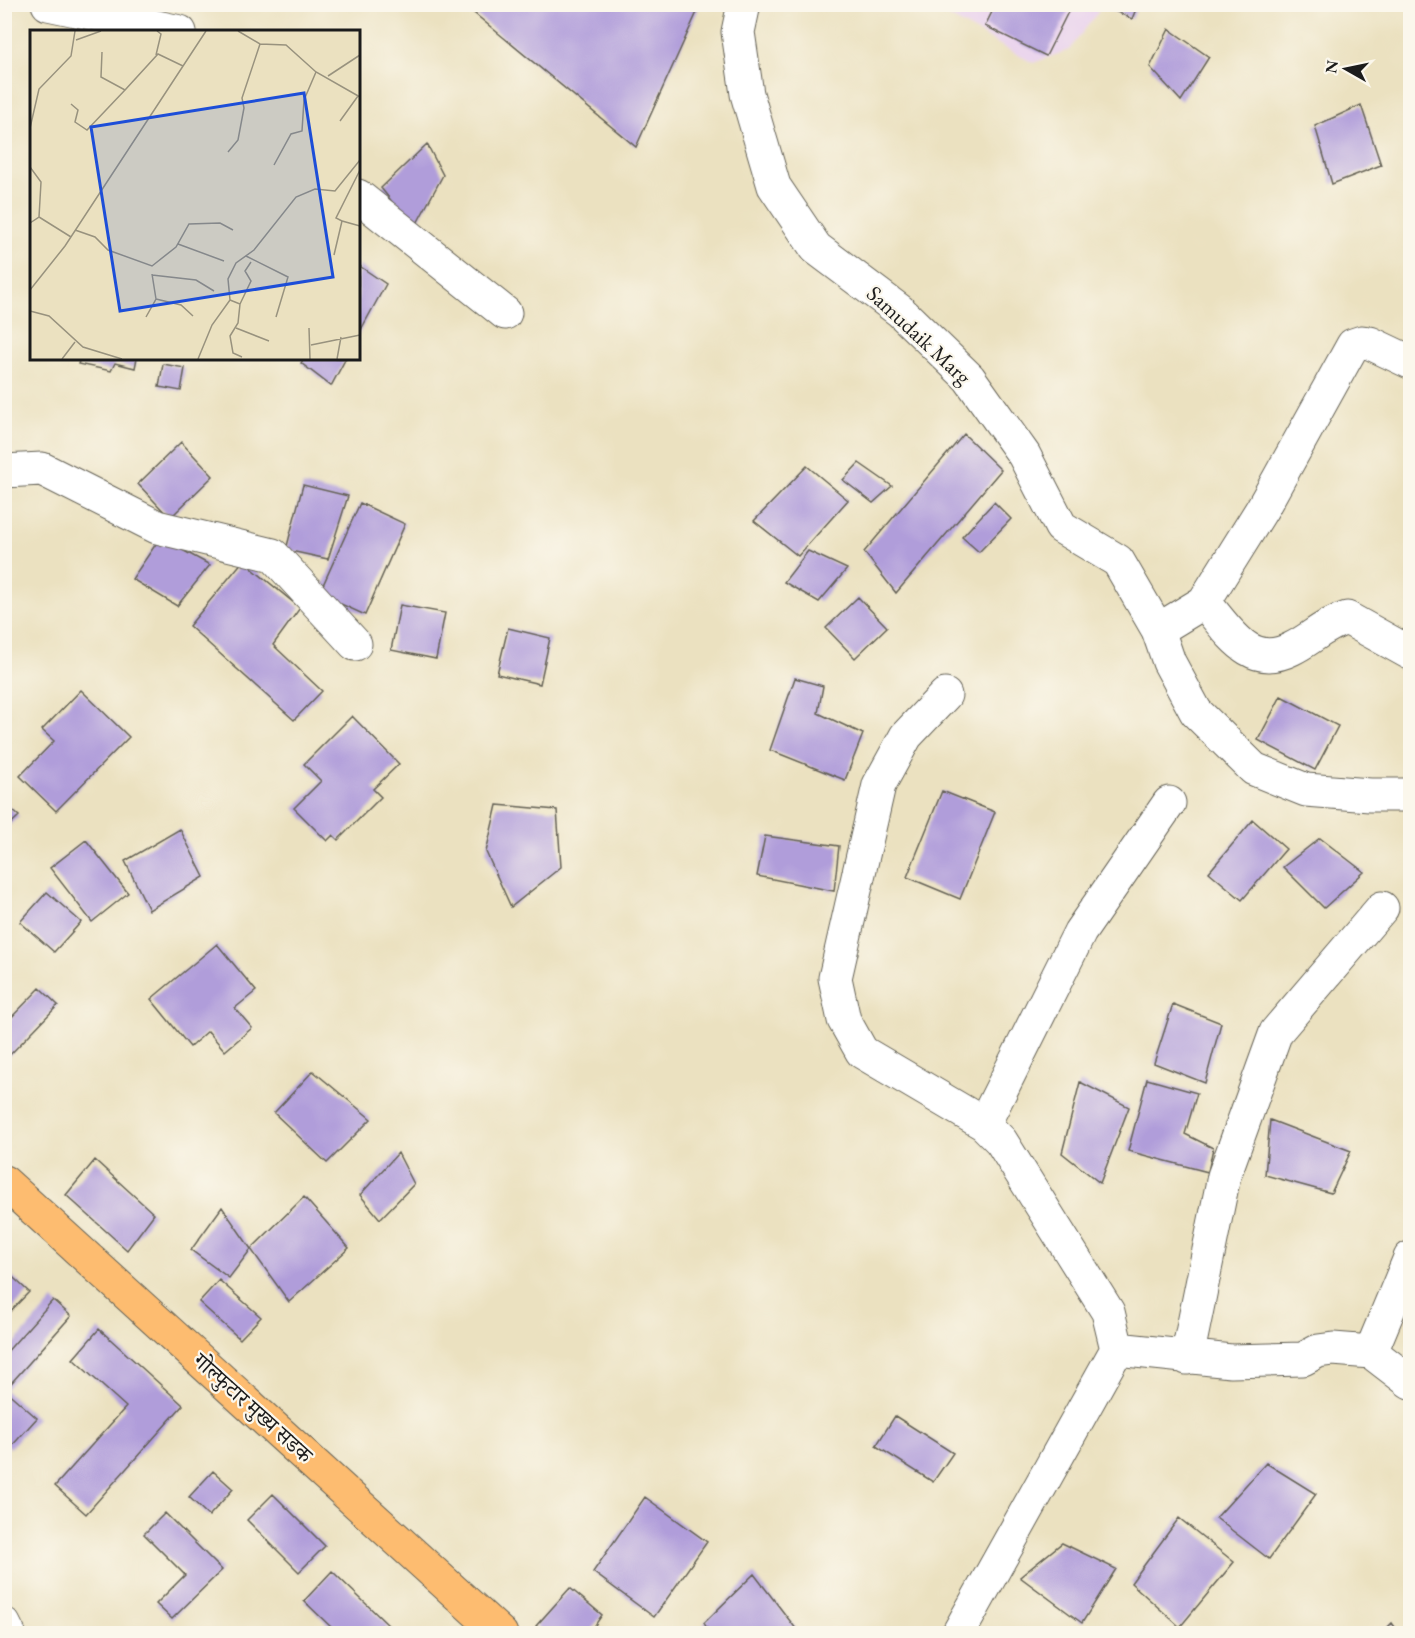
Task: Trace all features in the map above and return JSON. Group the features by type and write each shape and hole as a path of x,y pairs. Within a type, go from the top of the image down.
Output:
{"main road":[{"name":"गोल्फुटार मुख्य सडक","path":"4,1182 501,1634"}],"street":[{"path":"48,4 171,30"},
{"name":"Samudaik Marg","path":"744,4 738,32 747,94 774,186 816,248 900,310 969,378 1024,455 1061,527 1118,561 1158,630 1169,662 1196,712 1254,769 1306,790 1370,795 1410,795"},
{"path":"360,198 505,313"},
{"path":"1158,630 1204,602 1262,509 1353,345 1362,342 1370,343 1410,362"},
{"path":"4,471 42,469 157,527 273,555 355,644"},
{"path":"1204,602 1249,652 1266,657 1291,649 1329,623 1347,618 1410,653"},
{"path":"945,695 906,736 879,785 835,978 844,1020 862,1052 984,1124 1001,1141 1108,1312 1117,1349 958,1634"},
{"path":"984,1124 1080,932 1169,802"},
{"path":"1187,1358 1224,1176 1276,1032 1382,908"},
{"path":"1371,1352 1410,1258"},
{"path":"1117,1349 1231,1361 1303,1359 1318,1351 1333,1349 1371,1352 1410,1382"},
{"path":"4,1624 9,1634"}],"shaded area":[{"path":"1089,4 1099,11 1069,50 1033,63 927,5"}],"building":[{"path":"463,4 695,4 698,10 636,147"},
{"path":"996,4 1072,4 1046,56 985,26"},
{"path":"1100,4 1138,4 1132,19"},
{"path":"1169,29 1209,57 1181,101 1150,67"},
{"path":"1361,105 1381,165 1332,184 1315,126"},
{"path":"427,144 443,175 414,229 381,188"},
{"path":"360,266 386,284 360,331"},
{"path":"79,360 137,360 135,368 115,363 111,371 78,364"},
{"path":"303,360 345,360 331,386 301,363"},
{"path":"163,364 185,368 181,391 159,387"},
{"path":"964,434 1001,470 896,593 864,552"},
{"path":"181,442 213,476 170,518 138,484"},
{"path":"859,463 892,486 873,503 843,480"},
{"path":"807,466 848,500 798,556 754,521"},
{"path":"303,485 348,496 328,559 286,550"},
{"path":"994,502 1011,519 979,552 962,537"},
{"path":"360,503 405,524 365,615 319,594"},
{"path":"160,538 210,565 177,606 132,579"},
{"path":"808,551 847,569 819,602 784,582"},
{"path":"243,561 300,608 273,645 322,691 294,720 189,626"},
{"path":"858,597 887,627 855,658 826,628"},
{"path":"400,605 445,613 436,659 391,650"},
{"path":"508,628 550,638 540,684 497,674"},
{"path":"795,678 823,686 818,713 863,734 845,780 770,750"},
{"path":"81,690 129,737 56,811 20,776 54,741 42,730"},
{"path":"1281,696 1338,726 1315,770 1258,740"},
{"path":"352,716 399,764 373,789 381,797 338,840 333,835 327,841 294,808 321,781 304,764"},
{"path":"942,791 995,812 960,899 907,877"},
{"path":"4,803 19,816 4,830"},
{"path":"497,805 557,810 561,867 511,907 486,852"},
{"path":"1253,820 1286,849 1242,900 1209,872"},
{"path":"180,829 204,877 149,910 125,861"},
{"path":"765,836 839,846 834,891 757,876"},
{"path":"1320,838 1364,872 1324,908 1283,867"},
{"path":"86,840 128,893 92,922 50,868"},
{"path":"47,892 81,922 54,952 20,922"},
{"path":"217,944 256,991 235,1008 252,1028 225,1051 208,1031 190,1047 151,999"},
{"path":"40,988 58,1005 4,1061 4,1025"},
{"path":"1173,1004 1221,1023 1205,1083 1154,1063"},
{"path":"313,1071 371,1119 327,1163 274,1113"},
{"path":"1147,1079 1197,1093 1185,1134 1213,1148 1208,1172 1128,1151"},
{"path":"1080,1082 1129,1107 1100,1183 1062,1153"},
{"path":"1270,1120 1351,1151 1331,1193 1265,1175"},
{"path":"398,1153 414,1184 380,1219 360,1195"},
{"path":"95,1160 154,1214 127,1250 66,1195"},
{"path":"304,1197 349,1248 289,1302 251,1249"},
{"path":"222,1207 251,1249 229,1278 191,1250"},
{"path":"4,1269 29,1292 4,1318"},
{"path":"219,1280 261,1317 240,1339 199,1302"},
{"path":"53,1300 71,1316 5,1390 37,1418 10,1448 4,1443 4,1355"},
{"path":"99,1329 183,1405 86,1514 55,1486 126,1407 73,1359"},
{"path":"895,1416 953,1453 933,1482 876,1446"},
{"path":"1266,1463 1316,1494 1269,1559 1216,1518"},
{"path":"213,1471 233,1489 209,1516 189,1497"},
{"path":"273,1494 325,1546 299,1572 247,1520"},
{"path":"645,1497 707,1542 654,1617 593,1572"},
{"path":"165,1513 222,1570 172,1619 156,1604 185,1575 144,1534"},
{"path":"1179,1518 1234,1562 1180,1627 1131,1583"},
{"path":"1062,1543 1116,1569 1082,1623 1020,1577"},
{"path":"332,1571 389,1626 382,1634 325,1634 331,1627 304,1601"},
{"path":"754,1574 800,1634 710,1634 704,1623"},
{"path":"570,1588 602,1615 589,1634 547,1634 536,1626"},
{"path":"1392,1623 1400,1634 1381,1634"}]}
